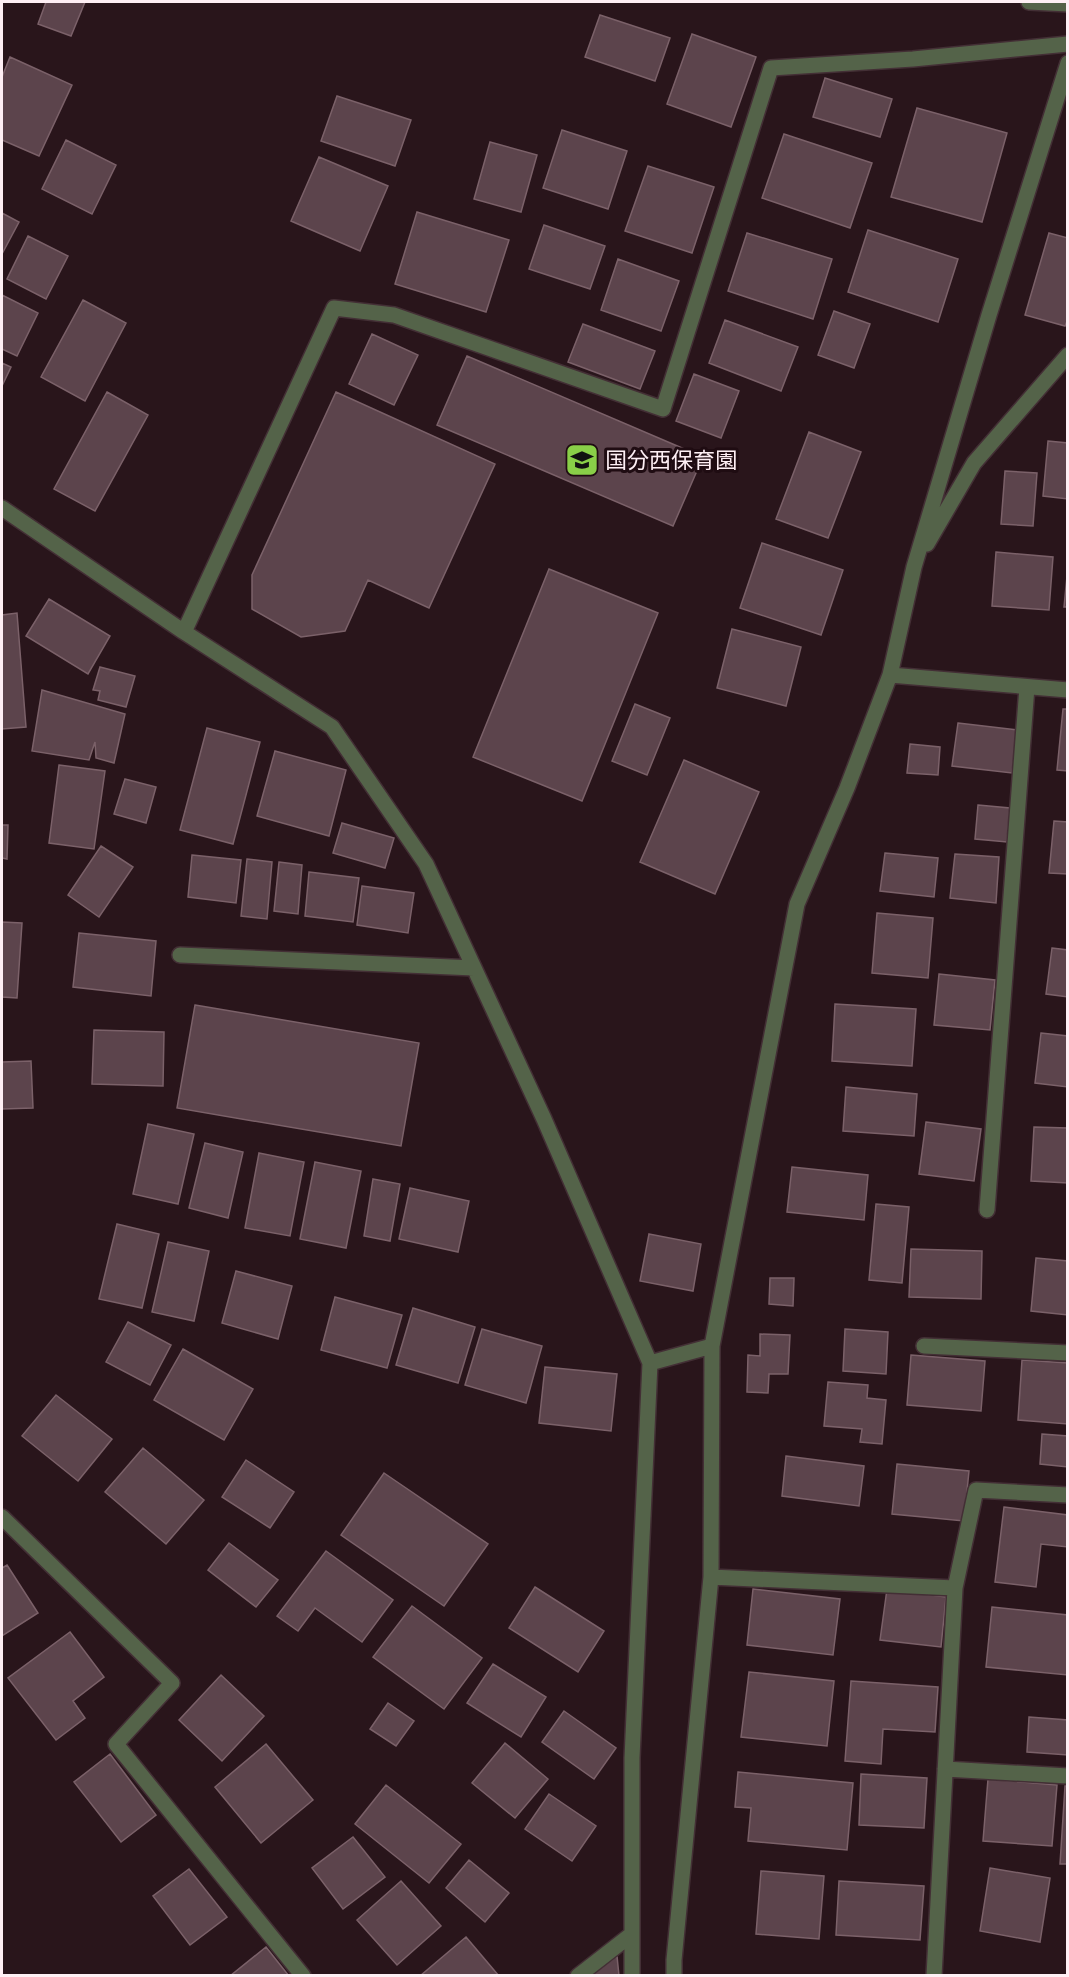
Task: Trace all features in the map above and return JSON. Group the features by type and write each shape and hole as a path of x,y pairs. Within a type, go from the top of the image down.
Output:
{"street":[{"path":"1029,2 1068,4"},
{"path":"184,632 334,308 393,315 663,409 771,68 1068,44"},
{"path":"674,1976 711,1577 712,1346 797,904 847,788 890,675 914,567 989,315 1068,63"},
{"path":"914,567 974,464 1068,355"},
{"path":"2,508 184,632 332,727 426,864 544,1119 650,1363 632,1758 632,1976"},
{"path":"890,675 1068,690"},
{"path":"987,1209 1027,687"},
{"path":"180,955 474,968"},
{"path":"650,1363 712,1346"},
{"path":"924,1346 1068,1353"},
{"path":"934,1976 955,1588 976,1490 1068,1495"},
{"path":"2,1517 172,1683 116,1744 303,1976"},
{"path":"711,1577 955,1588"},
{"path":"945,1769 1068,1776"},
{"path":"578,1976 632,1934"}],"building":[{"path":"46,2 85,2 71,36 38,24"},
{"path":"600,15 670,38 655,81 585,57"},
{"path":"692,34 756,57 731,127 667,104"},
{"path":"10,57 72,85 39,156 2,140 2,77"},
{"path":"825,78 892,99 880,137 813,117"},
{"path":"337,96 411,120 395,166 321,141"},
{"path":"917,108 1007,133 982,222 891,197"},
{"path":"562,130 627,151 608,209 543,188"},
{"path":"784,134 872,163 850,228 762,198"},
{"path":"66,140 116,165 92,214 42,189"},
{"path":"490,142 537,155 521,212 474,199"},
{"path":"319,157 388,186 360,251 291,221"},
{"path":"648,166 714,187 692,253 625,231"},
{"path":"417,212 509,240 486,312 395,284"},
{"path":"2,213 19,222 2,254"},
{"path":"544,225 605,246 590,289 529,269"},
{"path":"868,230 958,259 938,322 848,292"},
{"path":"747,233 832,259 813,319 728,291"},
{"path":"1049,233 1068,238 1068,319 1065,326 1025,315"},
{"path":"28,236 68,256 46,299 7,279"},
{"path":"618,259 679,281 661,331 601,310"},
{"path":"2,295 38,313 17,356 2,349"},
{"path":"83,300 126,323 85,401 41,377"},
{"path":"834,311 870,324 854,368 818,355"},
{"path":"725,320 798,347 781,391 709,363"},
{"path":"583,324 655,351 640,389 568,362"},
{"path":"372,334 418,355 394,405 349,384"},
{"path":"467,356 703,457 673,526 437,425"},
{"path":"2,363 11,367 2,386"},
{"path":"694,374 739,391 721,438 676,421"},
{"path":"107,392 148,415 95,511 54,489"},
{"path":"336,392 495,464 429,608 368,580 345,631 301,637 252,609 252,575"},
{"path":"809,432 861,452 828,538 776,519"},
{"path":"1048,441 1068,443 1068,499 1043,496"},
{"path":"1005,471 1037,473 1033,526 1001,524"},
{"path":"762,543 843,570 821,635 740,608"},
{"path":"996,552 1053,557 1049,610 992,606"},
{"path":"1068,566 1068,607 1064,607"},
{"path":"549,569 658,613 582,801 473,757"},
{"path":"49,599 110,636 88,674 26,636"},
{"path":"17,613 26,727 2,729 2,615"},
{"path":"732,629 801,647 786,706 717,688"},
{"path":"100,667 135,676 126,707 98,700 100,691 93,690"},
{"path":"42,690 125,714 114,763 96,758 95,742 89,760 32,751"},
{"path":"635,704 670,718 647,775 612,761"},
{"path":"1063,709 1068,709 1068,771 1057,770"},
{"path":"958,723 1018,730 1012,773 952,766"},
{"path":"207,728 260,742 233,844 180,830"},
{"path":"910,744 940,747 938,775 907,773"},
{"path":"275,751 346,770 329,836 257,816"},
{"path":"684,760 759,792 715,894 640,862"},
{"path":"59,765 105,771 94,849 49,843"},
{"path":"125,779 156,787 146,823 114,814"},
{"path":"978,805 1010,808 1007,842 975,839"},
{"path":"1054,821 1068,822 1068,874 1049,873"},
{"path":"342,823 394,838 385,868 333,853"},
{"path":"2,825 8,825 7,859 2,858"},
{"path":"101,846 133,867 99,917 68,895"},
{"path":"885,853 938,858 934,897 880,891"},
{"path":"955,854 999,857 996,903 950,898"},
{"path":"192,855 241,860 236,903 188,897"},
{"path":"247,859 272,862 267,919 241,916"},
{"path":"279,862 302,865 298,914 274,911"},
{"path":"309,872 359,878 353,922 305,916"},
{"path":"362,886 414,893 408,933 357,925"},
{"path":"877,913 933,918 928,978 872,973"},
{"path":"2,922 22,923 17,998 2,997"},
{"path":"79,933 156,941 151,996 73,987"},
{"path":"1052,948 1068,950 1068,997 1046,994"},
{"path":"939,974 995,980 990,1030 934,1025"},
{"path":"835,1004 916,1009 912,1066 832,1061"},
{"path":"195,1005 419,1043 401,1146 177,1108"},
{"path":"94,1030 164,1032 163,1086 92,1084"},
{"path":"1041,1033 1068,1036 1068,1087 1035,1083"},
{"path":"31,1061 33,1108 2,1109 2,1062"},
{"path":"846,1087 917,1094 914,1136 843,1131"},
{"path":"926,1122 981,1129 974,1181 919,1174"},
{"path":"148,1124 194,1134 178,1204 133,1194"},
{"path":"1034,1127 1068,1128 1068,1183 1031,1181"},
{"path":"205,1143 243,1152 228,1218 189,1208"},
{"path":"259,1153 304,1162 290,1236 245,1228"},
{"path":"315,1162 361,1171 346,1248 300,1239"},
{"path":"792,1167 868,1175 864,1220 787,1212"},
{"path":"373,1179 400,1184 390,1241 364,1236"},
{"path":"410,1188 469,1201 458,1252 399,1239"},
{"path":"876,1204 909,1207 902,1283 869,1280"},
{"path":"117,1224 159,1234 142,1308 99,1299"},
{"path":"649,1234 701,1244 693,1291 640,1281"},
{"path":"168,1242 209,1251 194,1321 152,1312"},
{"path":"911,1249 982,1251 981,1299 909,1297"},
{"path":"1036,1258 1068,1261 1068,1315 1031,1311"},
{"path":"236,1271 292,1286 278,1339 222,1323"},
{"path":"770,1278 794,1278 793,1306 769,1304"},
{"path":"335,1297 402,1315 387,1368 321,1350"},
{"path":"413,1308 475,1327 458,1383 396,1365"},
{"path":"128,1322 171,1345 150,1385 106,1362"},
{"path":"482,1329 542,1346 526,1403 465,1385"},
{"path":"845,1329 888,1332 886,1374 843,1371"},
{"path":"760,1334 790,1335 788,1374 769,1374 768,1393 747,1392 748,1355 760,1356"},
{"path":"183,1349 253,1389 224,1440 154,1400"},
{"path":"911,1355 985,1361 981,1411 907,1405"},
{"path":"1022,1360 1068,1363 1068,1424 1018,1420"},
{"path":"545,1367 617,1374 611,1431 539,1423"},
{"path":"828,1382 868,1385 867,1398 886,1400 882,1444 860,1442 862,1429 824,1426"},
{"path":"56,1395 112,1439 78,1481 22,1436"},
{"path":"1042,1434 1068,1436 1068,1467 1040,1464"},
{"path":"143,1448 204,1500 166,1544 105,1492"},
{"path":"786,1456 864,1466 859,1506 782,1496"},
{"path":"246,1460 294,1492 270,1528 222,1497"},
{"path":"897,1464 969,1471 964,1521 892,1514"},
{"path":"384,1473 488,1544 444,1606 341,1535"},
{"path":"1004,1507 1068,1515 1068,1547 1041,1544 1036,1587 995,1582"},
{"path":"229,1543 278,1580 256,1607 208,1570"},
{"path":"326,1551 393,1600 362,1642 315,1608 298,1631 277,1616"},
{"path":"7,1565 38,1613 2,1636 2,1568"},
{"path":"535,1587 604,1631 578,1672 509,1628"},
{"path":"753,1589 840,1599 833,1655 747,1645"},
{"path":"887,1589 946,1597 941,1647 880,1640"},
{"path":"412,1606 482,1658 444,1709 373,1657"},
{"path":"992,1607 1068,1615 1068,1675 986,1667"},
{"path":"70,1632 104,1677 73,1701 85,1718 56,1740 8,1678"},
{"path":"493,1664 546,1697 521,1737 467,1703"},
{"path":"749,1672 834,1681 827,1746 741,1737"},
{"path":"221,1675 264,1716 222,1761 179,1720"},
{"path":"851,1681 938,1687 935,1732 883,1729 881,1764 845,1761"},
{"path":"388,1703 414,1721 396,1746 370,1729"},
{"path":"564,1711 616,1748 594,1779 542,1742"},
{"path":"1029,1717 1068,1720 1068,1755 1027,1752"},
{"path":"505,1743 548,1779 515,1818 472,1783"},
{"path":"266,1744 313,1800 261,1843 215,1787"},
{"path":"110,1754 156,1815 121,1842 74,1782"},
{"path":"738,1772 853,1783 847,1850 748,1841 751,1808 735,1807"},
{"path":"861,1774 927,1778 924,1828 859,1825"},
{"path":"988,1779 1057,1785 1052,1846 983,1841"},
{"path":"386,1785 461,1844 429,1883 355,1824"},
{"path":"1065,1786 1068,1786 1068,1864 1060,1864"},
{"path":"549,1794 596,1826 572,1861 525,1829"},
{"path":"353,1837 385,1877 343,1909 312,1868"},
{"path":"469,1860 509,1893 485,1922 446,1888"},
{"path":"990,1868 1050,1878 1040,1942 980,1931"},
{"path":"189,1869 227,1917 190,1945 153,1896"},
{"path":"761,1871 824,1876 819,1939 756,1934"},
{"path":"401,1881 441,1926 397,1965 357,1920"},
{"path":"839,1881 924,1886 920,1940 836,1935"},
{"path":"466,1937 499,1976 420,1976"},
{"path":"266,1947 289,1976 230,1976"},
{"path":"617,1956 619,1976 591,1976"}],"place":[{"name":"国分西保育園","path":"582,460"}]}
